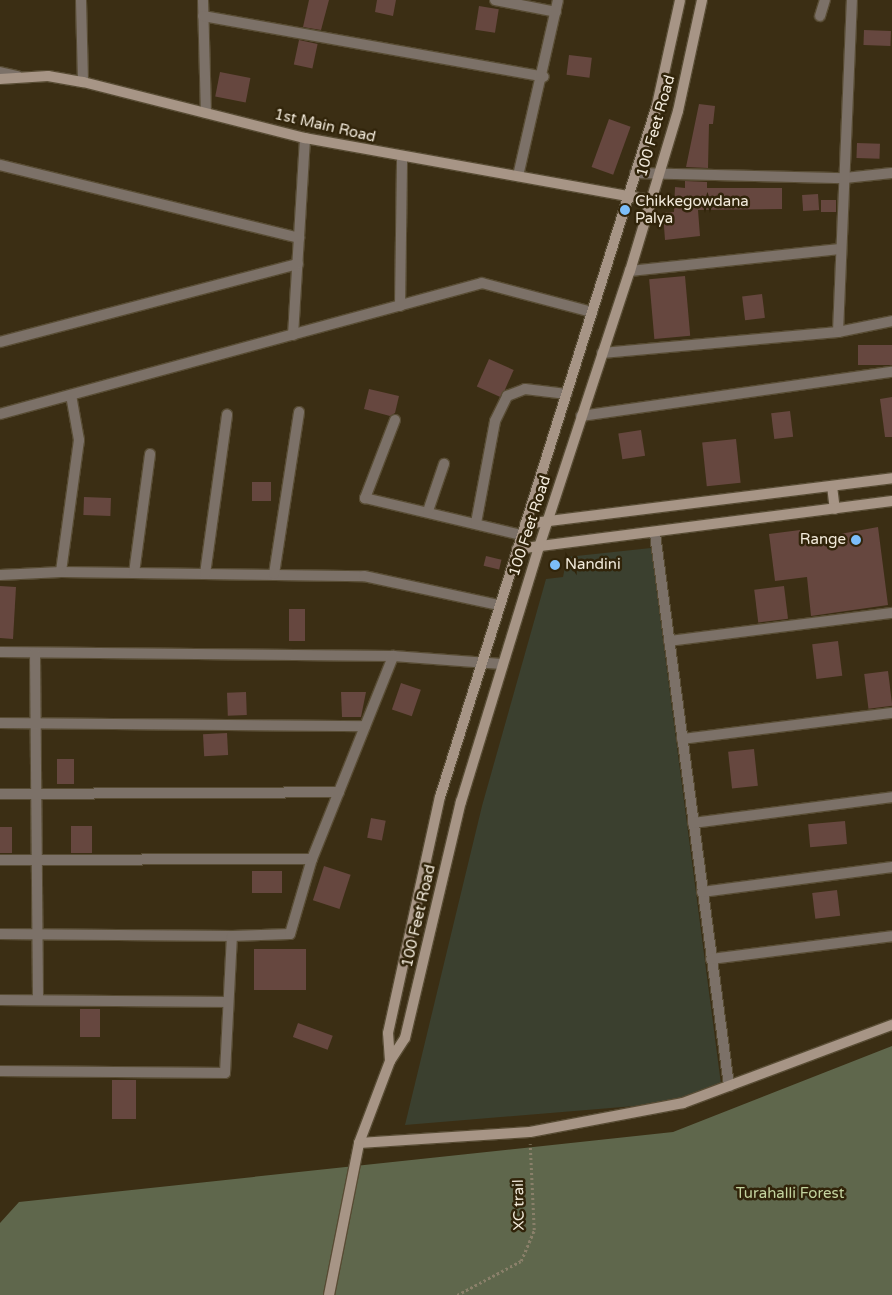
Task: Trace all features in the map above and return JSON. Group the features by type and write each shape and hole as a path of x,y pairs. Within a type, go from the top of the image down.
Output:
{"main road":[{"name":"100 Feet Road","path":"390,1061 388,1033 440,797 498,605 567,394 657,105 680,0"},
{"name":"100 Feet Road","path":"329,1295 359,1143 390,1061 405,1038 461,802 547,521 630,271 694,47 702,0"},
{"name":"1st Main Road","path":"0,79 19,76 48,76 83,82 306,138 402,158 518,176 650,200"},
{"path":"525,524 892,478"},
{"path":"832,486 835,509"},
{"path":"516,549 655,534 892,501"},
{"path":"359,1143 530,1132 683,1103 892,1025"}],"street":[{"path":"82,0 83,82"},
{"path":"203,0 206,113"},
{"path":"495,0 556,12"},
{"path":"518,176 544,77 558,0"},
{"path":"820,16 825,0"},
{"path":"838,332 852,0"},
{"path":"203,16 544,77"},
{"path":"0,72 19,76"},
{"path":"293,335 306,138"},
{"path":"400,306 402,158"},
{"path":"0,165 299,238"},
{"path":"635,173 658,172 845,178 892,173"},
{"path":"630,271 840,249"},
{"path":"0,342 298,264"},
{"path":"0,414 482,284 592,312"},
{"path":"602,352 838,332 892,321"},
{"path":"582,416 892,372"},
{"path":"476,523 495,420 507,396 525,388 567,394"},
{"path":"61,572 79,440 71,395"},
{"path":"274,574 299,412"},
{"path":"205,574 227,415"},
{"path":"395,420 364,495 368,500 428,511 521,535"},
{"path":"134,573 150,454"},
{"path":"428,511 444,464"},
{"path":"655,534 729,1086"},
{"path":"0,575 61,572 364,576 498,605"},
{"path":"669,641 892,613"},
{"path":"0,652 393,656 481,660 502,664"},
{"path":"35,652 36,794 39,858 38,1000"},
{"path":"0,934 232,936 290,934 312,859 393,656"},
{"path":"682,739 892,713"},
{"path":"0,723 365,726"},
{"path":"0,794 339,792"},
{"path":"693,823 892,797"},
{"path":"0,860 39,858 312,859"},
{"path":"702,892 892,867"},
{"path":"0,1070 225,1072 226,1002 232,936"},
{"path":"711,958 892,936"},
{"path":"0,1000 226,1002"}],"path":[{"name":"XC trail","path":"457,1295 521,1261 534,1230 530,1132"}],"green space":[{"path":"651,548 721,1084 671,1103 405,1125 482,806 546,579 563,577 567,557"},
{"name":"Turahalli Forest","path":"892,1046 892,1295 0,1295 0,1223 19,1202 673,1132"}],"building":[{"path":"309,0 329,0 321,30 303,27"},
{"path":"377,0 396,0 393,16 375,12"},
{"path":"479,6 499,9 495,33 475,30"},
{"path":"864,30 891,31 890,46 863,45"},
{"path":"299,40 318,44 312,68 294,64"},
{"path":"569,55 592,58 589,78 567,75"},
{"path":"220,72 250,78 246,102 215,97"},
{"path":"699,104 715,106 713,124 709,124 708,168 686,167"},
{"path":"609,119 631,127 613,175 592,167"},
{"path":"857,143 880,144 879,159 856,158"},
{"path":"685,181 707,182 707,188 782,188 782,209 698,210 700,236 665,240 663,213 674,212 675,187 685,188"},
{"path":"818,194 819,210 803,211 802,195"},
{"path":"821,200 836,200 836,212 821,212"},
{"path":"685,276 690,336 654,339 649,279"},
{"path":"762,294 765,318 745,320 742,296"},
{"path":"858,345 892,345 892,365 858,365"},
{"path":"489,359 514,370 501,397 477,386"},
{"path":"369,389 399,396 395,413 390,416 364,409"},
{"path":"892,397 892,437 885,437 880,399"},
{"path":"790,411 793,437 774,439 771,413"},
{"path":"641,430 645,456 622,459 618,434"},
{"path":"736,439 741,483 707,486 702,443"},
{"path":"252,482 271,482 271,501 252,501"},
{"path":"84,497 111,498 110,516 83,515"},
{"path":"878,527 888,605 811,616 807,577 775,581 769,534 800,530 802,541"},
{"path":"486,556 502,560 499,570 484,566"},
{"path":"0,586 16,587 13,639 0,638"},
{"path":"784,586 788,619 758,622 754,590"},
{"path":"289,609 305,609 305,641 289,641"},
{"path":"838,641 842,676 816,679 812,644"},
{"path":"888,671 892,706 868,709 864,674"},
{"path":"401,683 421,690 412,716 392,709"},
{"path":"246,692 247,715 228,716 227,693"},
{"path":"341,692 366,692 361,717 342,717"},
{"path":"227,733 228,755 204,756 203,734"},
{"path":"754,749 758,786 732,789 728,752"},
{"path":"57,759 74,759 74,784 57,784"},
{"path":"371,818 386,821 382,840 367,838"},
{"path":"845,821 847,844 810,847 808,824"},
{"path":"71,826 92,826 92,853 71,853"},
{"path":"0,827 12,827 12,853 0,853"},
{"path":"324,866 351,875 340,909 313,900"},
{"path":"252,871 282,871 282,893 252,893"},
{"path":"837,890 840,916 815,919 812,893"},
{"path":"254,949 306,949 306,990 254,990"},
{"path":"80,1009 100,1009 100,1037 80,1037"},
{"path":"298,1023 333,1036 328,1050 293,1037"},
{"path":"112,1080 136,1080 136,1119 112,1119"}],"place":[{"name":"Chikkegowdana Palya","path":"625,210"},
{"name":"Range","path":"856,540"},
{"name":"Nandini","path":"555,565"}]}
